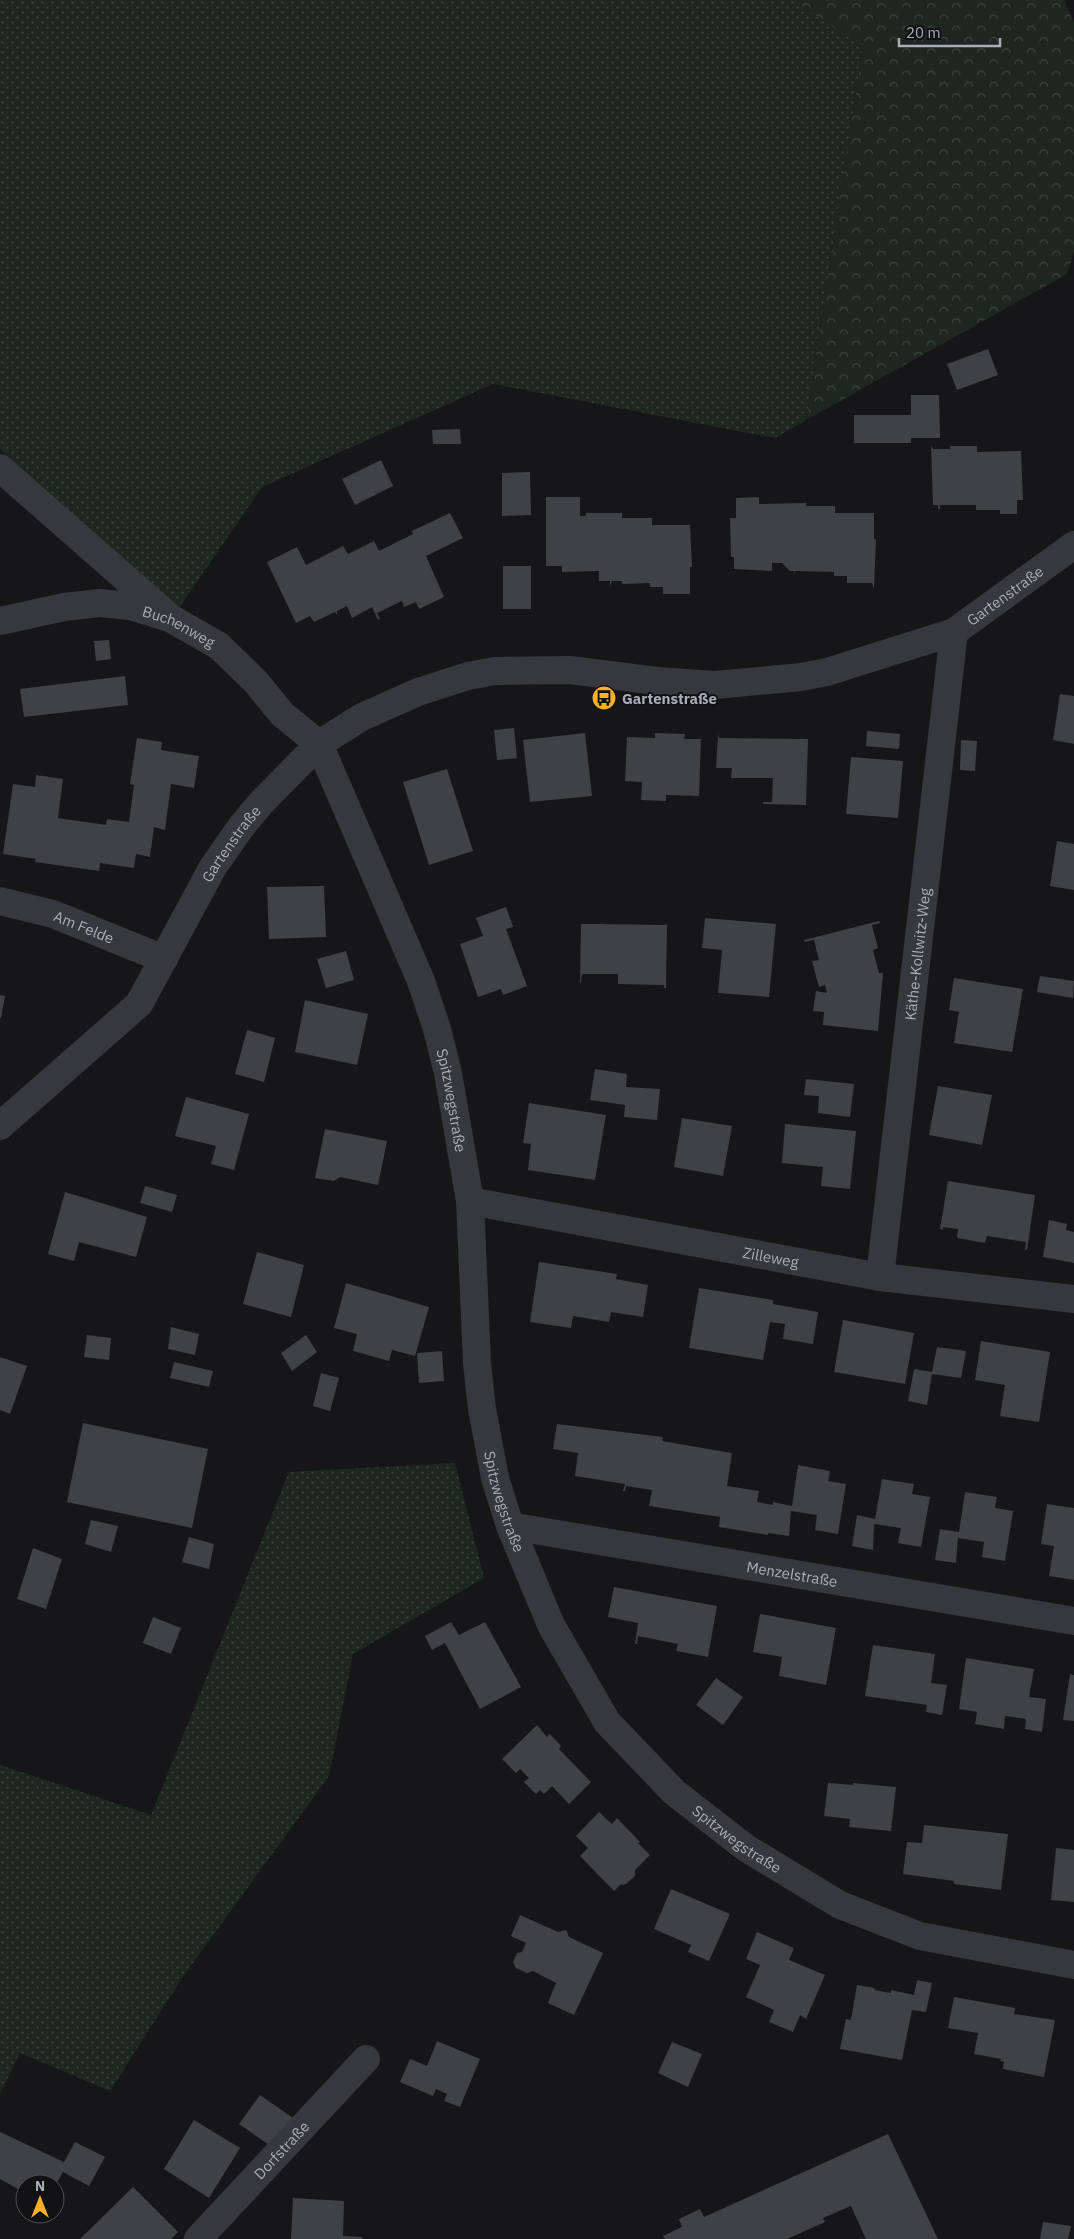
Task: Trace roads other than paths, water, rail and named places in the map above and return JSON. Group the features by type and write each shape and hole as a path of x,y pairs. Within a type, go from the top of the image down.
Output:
{"street":[{"path":"0,468 172,619"},
{"name":"Gartenstraße","path":"0,1126 139,1004 214,867 241,827 260,804 319,744 362,717 406,696 448,682 484,673 522,669 570,670 657,681 715,685 801,677 827,672 954,632 1074,545"},
{"name":"Buchenweg","path":"0,621 64,607 100,603 130,606 172,619 220,646 256,682 282,714 319,744"},
{"name":"Käthe-Kollwitz-Weg","path":"880,1277 954,632"},
{"name":"Spitzwegstraße","path":"319,744 421,981 435,1021 448,1073 470,1201 477,1364 482,1409 495,1478 510,1526 551,1624 607,1722 674,1792 738,1843 840,1905 902,1931 920,1936 1074,1965"},
{"name":"Am Felde","path":"0,901 53,914 164,959"},
{"name":"Zilleweg","path":"470,1201 880,1277 1074,1300"},
{"name":"Menzelstraße","path":"510,1526 1074,1621"},
{"name":"Dorfstraße","path":"198,2239 366,2059"}],"place":[{"name":"Gartenstraße","path":"604,698"}]}
